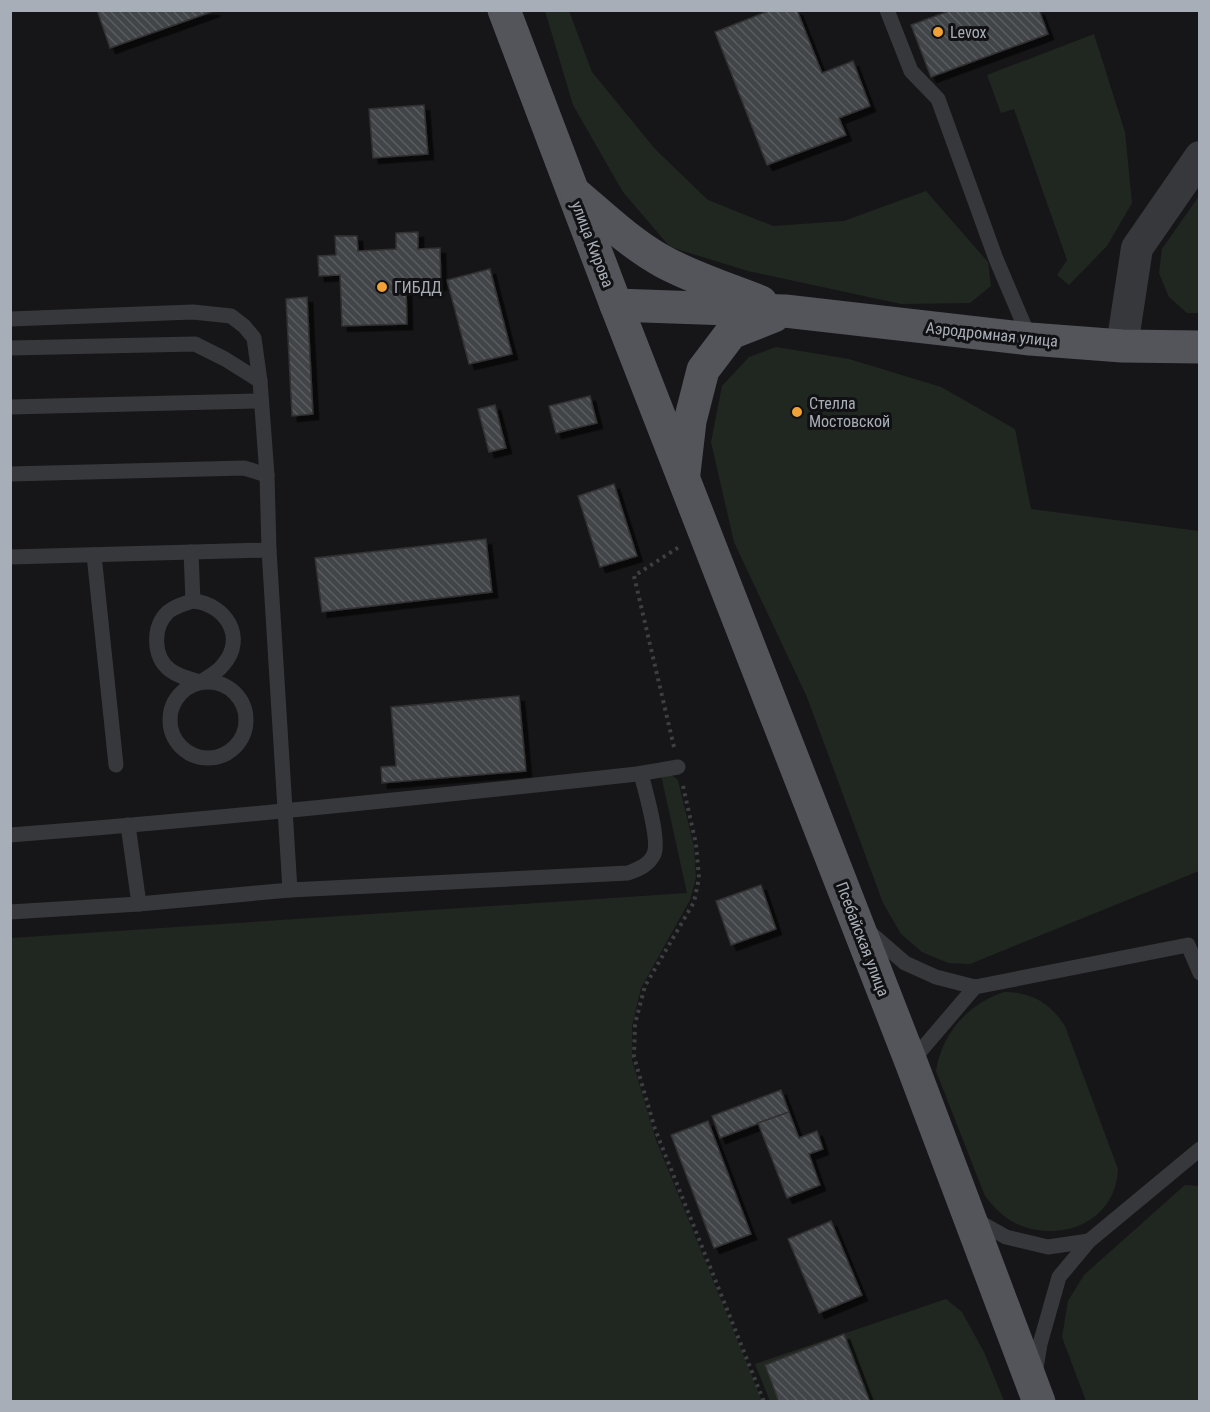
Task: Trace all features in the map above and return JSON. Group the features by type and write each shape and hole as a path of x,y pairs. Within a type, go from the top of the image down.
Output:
{"main road":[{"name":"улица Кирова","path":"504,10 684,478"},
{"name":"Аэродромная улица","path":"574,192 622,234 662,261 785,311"},
{"name":"Аэродромная улица","path":"616,305 785,311 1030,339 1122,346 1200,347"},
{"name":"Аэродромная улица","path":"684,478 690,421 703,370 731,333 785,311"},
{"name":"Псебайская улица","path":"684,478 911,1062 1036,1394"}],"street":[{"path":"1122,346 1137,248 1200,157"}],"lane":[{"path":"887,10 911,71 938,99 996,259 1030,339"},
{"path":"10,319 193,312 231,316 254,338 260,381 267,475 269,550 290,890"},
{"path":"10,348 195,344 225,359 260,381"},
{"path":"10,407 261,401"},
{"path":"10,474 244,468 267,475"},
{"path":"10,558 269,550"},
{"path":"191,552 193,601"},
{"path":"94,555 116,765"},
{"path":"193,601 176,606 166,614 159,625 156,640 159,655 169,670 183,677 201,682 213,682 225,686 238,696 246,715 244,732 240,742 230,752 217,758 203,758 188,754 176,743 169,725 172,705 183,690 201,682 223,667 230,655 234,639 231,627 224,615 214,606 193,601"},
{"path":"10,836 338,807 641,774 678,767"},
{"path":"10,912 139,904 290,890 628,873 645,867 655,852 654,831 641,774"},
{"path":"128,825 139,904"},
{"path":"856,921 905,963 936,977 975,987 1188,945 1200,973"},
{"path":"911,1062 975,987"},
{"path":"1036,1394 1040,1344 1059,1277 1089,1241 1200,1149"},
{"path":"969,1216 1006,1237 1048,1247 1089,1241"}],"path":[{"path":"704,530 634,576 696,844 699,878 694,902 645,986 635,1024 634,1057 655,1129 764,1401"}],"shaded area":[{"path":"545,11 569,11 592,72 655,149 708,200 773,226 844,221 926,191 988,262 991,286 970,303 901,304 748,271 670,247 623,192 573,105"},
{"path":"1094,34 1125,132 1132,203 1107,246 1069,285 1057,275 1067,260 1014,109 1001,113 987,75"},
{"path":"1199,196 1199,313 1187,313 1169,297 1159,273 1162,249"},
{"path":"776,347 849,359 941,387 1015,429 1031,509 1199,531 1199,871 970,964 948,963 922,952 901,934 883,903 807,697 734,542 711,442 722,386 749,357"},
{"path":"661,775 673,776 678,780 694,847 696,878 690,900 641,988 632,1026 632,1060 656,1140 762,1401 11,1402 11,938 687,893"},
{"path":"1004,992 1023,994 1039,1000 1053,1011 1065,1026 1118,1169 1115,1188 1107,1203 1096,1216 1065,1230 1030,1229 1001,1214 988,1200 936,1071 944,1044 959,1022 979,1004"},
{"path":"1185,1185 1199,1186 1199,1401 1086,1401 1062,1337 1068,1301 1084,1275"},
{"path":"946,1299 962,1312 984,1352 1004,1401 770,1401 755,1364"}],"building":[{"path":"97,10 214,10 214,11 110,48"},
{"path":"771,10 797,10 822,73 853,61 870,106 839,118 846,135 767,165 715,32"},
{"path":"952,10 1039,10 1048,34 931,77 911,25"},
{"path":"424,105 428,154 373,158 369,109"},
{"path":"418,232 418,249 440,248 441,285 406,286 407,324 342,326 340,275 319,276 318,256 336,255 335,236 357,236 358,251 396,249 396,233"},
{"path":"490,269 512,354 469,364 447,280"},
{"path":"307,297 313,414 292,416 286,299"},
{"path":"590,396 597,423 556,433 549,406"},
{"path":"495,405 506,448 489,452 478,409"},
{"path":"614,484 637,556 600,567 578,496"},
{"path":"486,539 492,592 322,612 315,558"},
{"path":"519,696 526,771 382,783 381,767 396,766 391,707"},
{"path":"761,885 776,929 731,945 716,901"},
{"path":"781,1090 789,1112 720,1138 712,1116"},
{"path":"789,1112 799,1138 817,1131 823,1149 809,1154 820,1185 787,1198 758,1123"},
{"path":"708,1121 751,1234 714,1248 671,1135"},
{"path":"831,1221 862,1295 819,1313 788,1239"},
{"path":"844,1334 870,1402 779,1402 765,1365"}],"place":[{"name":"Levox","path":"938,32"},
{"name":"ГИБДД","path":"382,287"},
{"name":"Стелла Мостовской","path":"797,412"}]}
